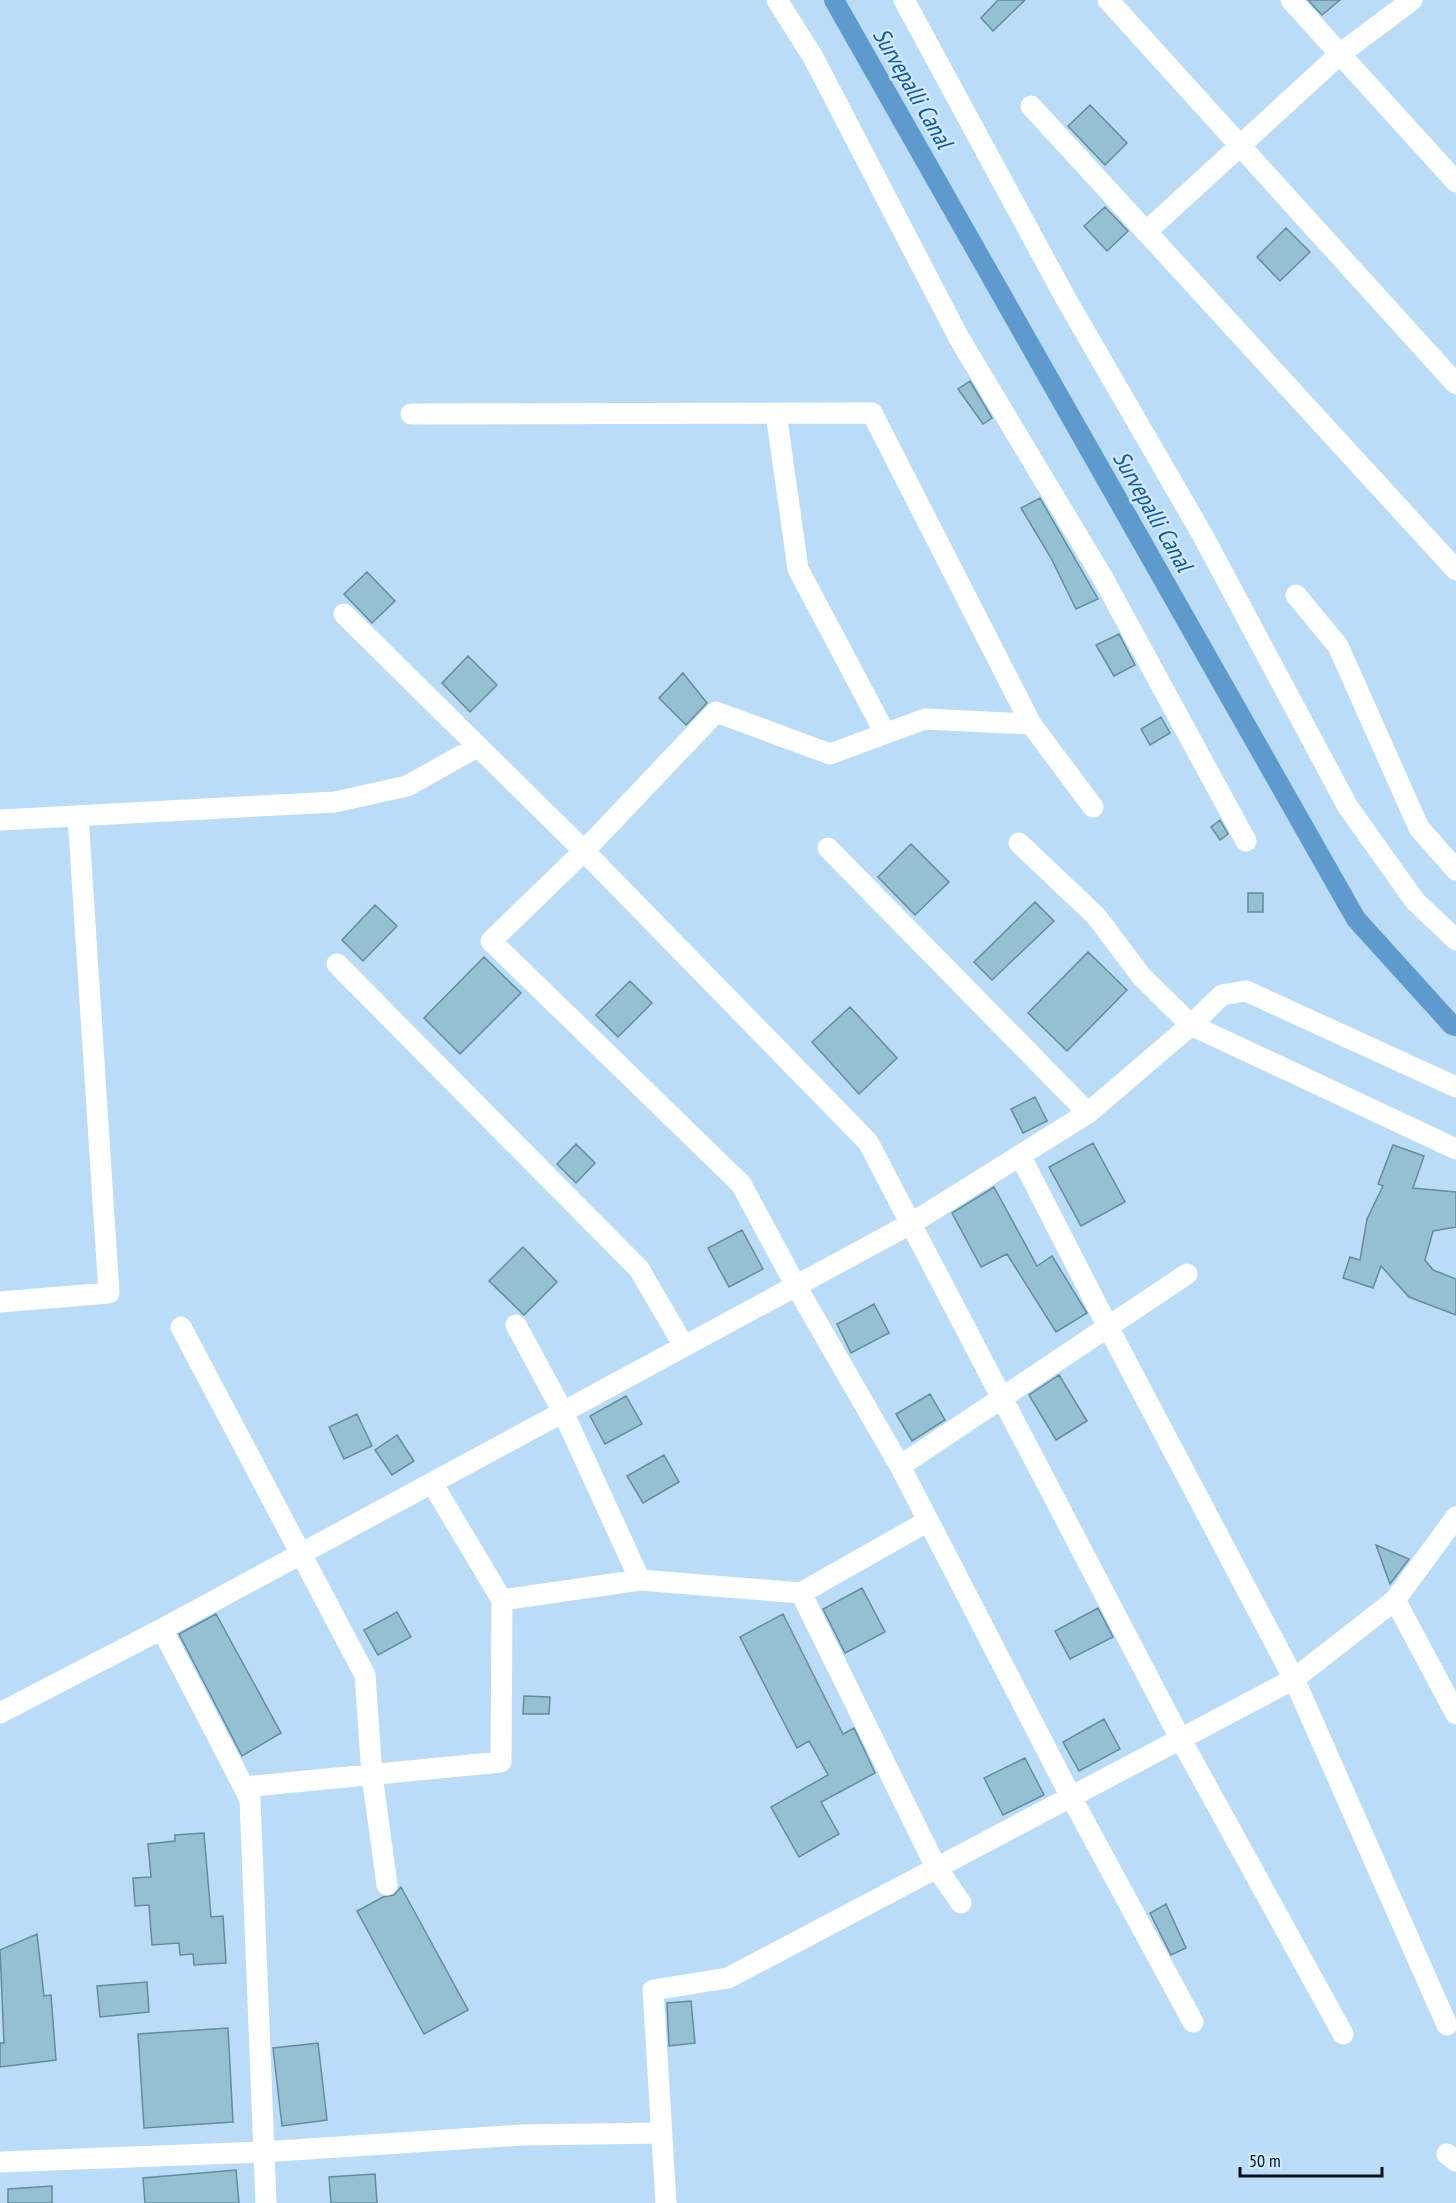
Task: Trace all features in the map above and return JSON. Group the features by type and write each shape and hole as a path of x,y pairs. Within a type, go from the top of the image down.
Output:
{"street":[{"path":"777,0 813,57 959,338 1104,580 1246,841"},
{"path":"904,0 1066,299 1202,534 1348,807 1415,901 1456,940"},
{"path":"1108,0 1456,384"},
{"path":"1291,0 1456,182"},
{"path":"1146,232 1239,144 1340,54 1412,0"},
{"path":"1031,106 1456,570"},
{"path":"776,413 798,569 885,734"},
{"path":"411,414 872,413 1031,724 1093,807"},
{"path":"1296,596 1338,646 1419,828 1456,870"},
{"path":"344,614 584,851 868,1142 1180,1738 1343,2034"},
{"path":"1031,724 925,719 830,754 716,712 584,851 490,941 741,1184 796,1286 900,1466 1070,1795 1193,2022"},
{"path":"0,820 335,802 407,786 477,747"},
{"path":"0,1302 109,1293 78,816"},
{"path":"1019,843 1095,916 1142,977 1191,1025 1456,1149"},
{"path":"828,848 1088,1113"},
{"path":"337,964 639,1269 684,1346"},
{"path":"0,1713 162,1629 912,1223 1088,1113 1191,1025 1222,995 1246,991 1456,1087"},
{"path":"1020,1155 1294,1679 1447,2025"},
{"path":"900,1466 1187,1274"},
{"path":"516,1325 563,1412 640,1580"},
{"path":"181,1327 365,1675 372,1775 387,1885"},
{"path":"244,1787 501,1762 502,1600 432,1483"},
{"path":"666,2203 653,1990 728,1978 1070,1795 1294,1679 1395,1600 1456,1517"},
{"path":"502,1600 640,1580 801,1593 928,1521"},
{"path":"801,1593 936,1866 961,1903"},
{"path":"1395,1600 1456,1714"},
{"path":"162,1629 250,1799 262,2152 266,2203"},
{"path":"0,2162 262,2152 522,2135 662,2133"}],"building":[{"path":"998,0 1025,0 993,31 981,18"},
{"path":"1308,0 1340,0 1322,15"},
{"path":"1090,105 1127,143 1105,165 1068,126"},
{"path":"1105,207 1128,231 1107,251 1084,226"},
{"path":"1286,228 1310,252 1280,281 1257,257"},
{"path":"970,381 992,418 983,424 958,389"},
{"path":"1040,498 1098,599 1076,609 1051,558 1021,508"},
{"path":"367,572 395,601 372,623 344,594"},
{"path":"1119,634 1135,665 1114,676 1096,645"},
{"path":"468,656 497,685 470,712 442,683"},
{"path":"683,673 707,703 686,725 659,698"},
{"path":"1161,717 1170,733 1150,745 1141,729"},
{"path":"1220,820 1228,834 1220,840 1211,827"},
{"path":"911,844 949,882 915,915 878,877"},
{"path":"1248,893 1263,893 1263,912 1248,912"},
{"path":"1035,902 1054,921 992,980 974,962"},
{"path":"375,905 397,926 363,961 342,940"},
{"path":"1088,952 1127,990 1067,1051 1028,1013"},
{"path":"484,957 521,993 460,1054 424,1018"},
{"path":"630,981 652,1003 618,1037 596,1015"},
{"path":"850,1007 897,1058 859,1094 812,1042"},
{"path":"1035,1097 1047,1121 1023,1133 1011,1109"},
{"path":"1093,1143 1125,1202 1081,1226 1049,1167"},
{"path":"576,1144 595,1163 576,1183 557,1164"},
{"path":"1393,1145 1424,1156 1413,1188 1456,1192 1456,1227 1433,1231 1425,1260 1433,1270 1456,1279 1456,1315 1409,1297 1381,1266 1373,1288 1343,1278 1350,1257 1360,1260 1367,1219 1383,1186 1378,1184"},
{"path":"994,1187 1037,1266 1052,1256 1087,1313 1056,1332 1007,1254 981,1267 952,1213"},
{"path":"742,1230 763,1269 729,1287 708,1248"},
{"path":"523,1247 557,1282 524,1315 489,1281"},
{"path":"874,1304 889,1333 851,1353 837,1324"},
{"path":"1059,1375 1087,1421 1056,1440 1029,1395"},
{"path":"930,1394 945,1420 912,1441 896,1414"},
{"path":"626,1396 642,1424 605,1444 590,1416"},
{"path":"357,1414 372,1446 344,1459 329,1427"},
{"path":"397,1435 414,1461 392,1475 375,1450"},
{"path":"664,1455 679,1482 643,1503 627,1476"},
{"path":"1376,1545 1409,1559 1390,1584"},
{"path":"862,1588 885,1632 845,1653 823,1609"},
{"path":"1098,1608 1113,1637 1070,1659 1055,1631"},
{"path":"397,1612 411,1637 378,1655 364,1630"},
{"path":"216,1614 281,1733 242,1756 179,1634"},
{"path":"783,1614 843,1734 854,1728 875,1773 821,1802 839,1834 799,1857 771,1807 828,1775 809,1741 797,1748 740,1637"},
{"path":"524,1696 550,1697 549,1714 523,1714"},
{"path":"1104,1719 1120,1749 1079,1771 1063,1742"},
{"path":"1025,1758 1044,1795 1003,1815 984,1778"},
{"path":"204,1833 211,1917 223,1916 226,1963 194,1965 193,1954 180,1955 179,1943 152,1945 149,1905 135,1906 133,1878 151,1877 148,1844 175,1841 175,1835"},
{"path":"401,1887 468,2010 424,2034 357,1911 383,1897 394,1895"},
{"path":"1166,1904 1186,1948 1171,1955 1150,1913"},
{"path":"37,1934 44,1996 51,1995 56,2060 0,2067 0,2043 4,2043 0,1950"},
{"path":"147,1982 149,2012 100,2017 97,1986"},
{"path":"691,2001 695,2043 669,2046 667,2003"},
{"path":"228,2028 233,2122 144,2128 138,2034"},
{"path":"318,2043 327,2120 282,2126 273,2048"},
{"path":"236,2170 239,2203 145,2203 143,2178"},
{"path":"375,2174 377,2203 331,2203 329,2177"},
{"path":"52,2186 52,2203 8,2203 8,2189"}],"waterway":[{"name":"Survepalli Canal","path":"834,0 1356,919 1452,1025 1456,1026"}]}
